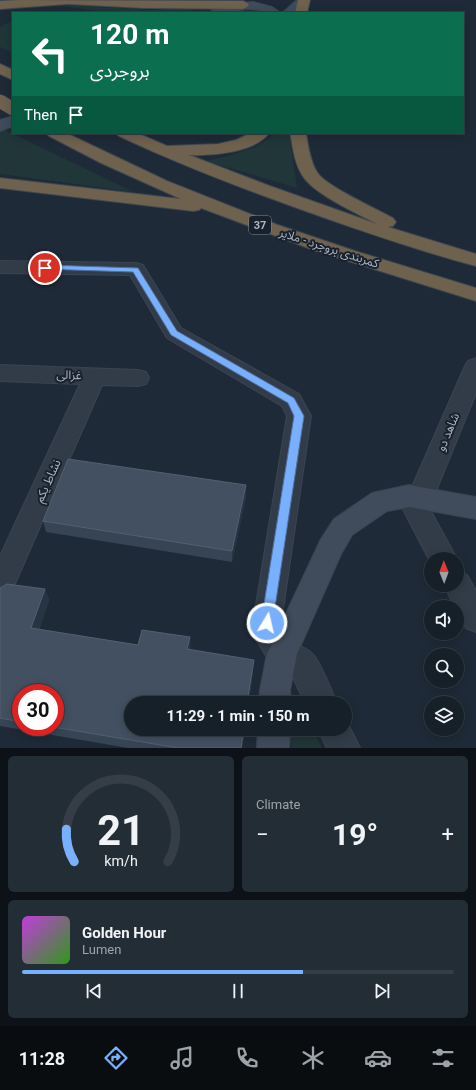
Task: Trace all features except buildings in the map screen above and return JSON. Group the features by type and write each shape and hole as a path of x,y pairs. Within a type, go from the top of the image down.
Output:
{"highway":[{"path":"301,12 304,0"},
{"path":"0,5 41,2 143,4 251,3"},
{"path":"16,12 39,9 70,9 84,12"},
{"path":"0,14 12,12"},
{"path":"0,68 12,75"},
{"path":"0,102 12,108"},
{"name":"کمربندی بروجرد - ملایر","path":"56,134 153,181 220,209 313,244 476,295"},
{"path":"126,134 180,158 250,185 439,249 476,260"},
{"path":"151,146 188,151 209,150 246,142 258,134"},
{"path":"298,134 307,168 311,176 344,199 439,249"},
{"path":"0,183 220,209"}],"street":[{"path":"289,12 304,0"},
{"path":"220,12 251,3 274,12"},
{"path":"0,111 12,105"},
{"path":"0,126 12,120"},
{"path":"0,266 136,269 174,333 291,400 299,416 267,623 269,634 282,654 296,660 304,667 318,696"},
{"name":"شاهد دو","path":"414,497 476,366"},
{"name":"غزالی","path":"0,373 138,378"},
{"name":"نشاط یکم","path":"3,574 95,376"},
{"path":"414,497 440,552"},
{"path":"275,696 282,654 330,547 342,527 380,501 414,497 476,508"},
{"path":"461,592 476,618"},
{"path":"273,748 274,736"},
{"path":"338,736 344,748"}],"green space":[{"path":"56,4 150,10 202,7 189,12 103,12 63,6 0,9"},
{"path":"12,21 12,53 0,47 0,28"},
{"path":"3,129 134,192 0,174 0,131"},
{"path":"275,134 289,134 297,188 206,161 256,147"},
{"path":"290,736 316,736 322,748 291,748"}],"route":[{"path":"45,268 136,269 174,333 291,400 299,416 267,623"}]}
